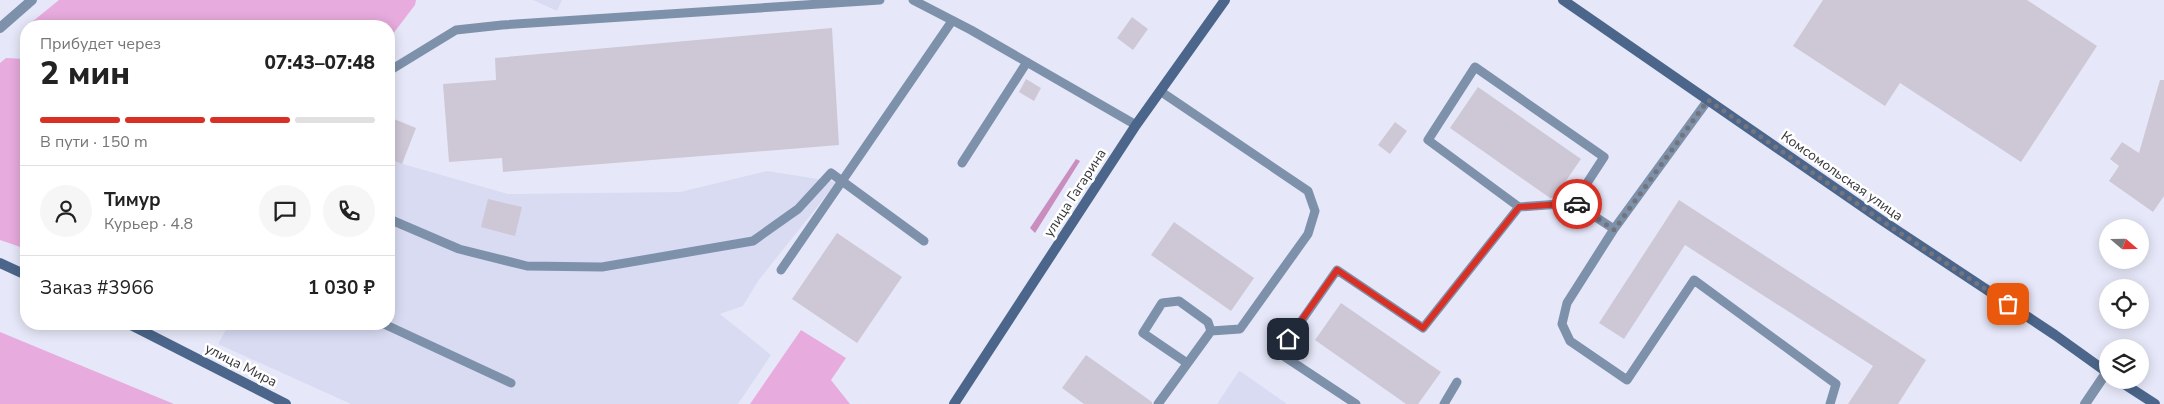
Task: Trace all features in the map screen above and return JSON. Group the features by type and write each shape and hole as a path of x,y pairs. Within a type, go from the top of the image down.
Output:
{"main road":[{"name":"улица Гагарина","path":"954,404 1136,125 1225,0"},
{"name":"Комсомольская улица","path":"1563,0 1882,221 2056,335 2099,367"},
{"path":"0,262 20,272"},
{"name":"улица Мира","path":"141,330 286,404"},
{"path":"2132,389 2155,404"}],"street":[{"path":"0,28 32,0"},
{"path":"2085,404 2099,384"}],"lane":[{"path":"395,67 456,30 512,24 880,0"},
{"path":"913,0 1027,62 1136,125"},
{"path":"781,270 952,21"},
{"path":"962,163 1027,62"},
{"path":"1574,203 1604,157 1475,67 1428,140 1519,207 1574,203 1614,230"},
{"path":"1158,404 1211,331 1240,328 1308,234 1315,211 1308,191 1160,91"},
{"path":"1708,100 1614,230 1567,303 1562,324 1570,341 1627,380 1694,280 1836,384 1830,404"},
{"path":"395,222 459,249 527,266 602,267 753,241 798,209 831,173 924,241"},
{"path":"1356,404 1279,353 1337,270 1423,328 1519,207"},
{"path":"1187,363 1142,333 1162,303 1179,301 1208,322 1211,331"},
{"path":"395,329 511,383"},
{"path":"1444,404 1457,382"}],"shaded area":[{"path":"59,0 416,0 415,5 395,31 395,20 34,20"},
{"path":"533,0 562,0 557,11"},
{"path":"6,58 20,59 20,247 0,240 0,63"},
{"path":"1076,159 1080,161 1035,233 1030,228"},
{"path":"395,162 508,194 680,192 767,171 837,182 758,281 743,306 720,314 771,355 738,404 351,404 218,344 226,330 395,330"},
{"path":"801,330 846,358 831,380 850,404 750,404"},
{"path":"0,332 174,404 0,404"},
{"path":"1240,371 1287,404 1217,404"}],"building":[{"path":"1823,0 2027,0 2097,46 2021,162 1900,83 1885,106 1793,46"},
{"path":"1132,17 1148,29 1133,50 1117,38"},
{"path":"832,28 839,145 503,172 502,158 449,162 443,84 496,80 495,58"},
{"path":"1026,79 1041,88 1034,101 1019,92"},
{"path":"2160,80 2164,80 2164,196 2153,212 2109,181 2119,166 2110,159 2122,142 2139,153"},
{"path":"1478,87 1581,159 1554,198 1550,198 1450,128"},
{"path":"395,119 416,128 402,164 395,161"},
{"path":"1395,122 1407,131 1390,154 1378,145"},
{"path":"488,199 522,207 515,236 481,227"},
{"path":"1679,200 1926,360 1898,404 1848,404 1873,366 1685,245 1624,339 1599,323"},
{"path":"1174,222 1254,278 1231,311 1151,255"},
{"path":"837,233 902,277 857,343 792,299"},
{"path":"1341,303 1441,372 1418,404 1406,404 1315,340"},
{"path":"1086,355 1152,402 1152,404 1084,404 1062,388"}],"way so far":[{"path":"1577,204 1614,230 1708,100 1882,221 2008,304"}],"route":[{"path":"1288,339 1337,270 1423,328 1519,207 1577,204"}]}
